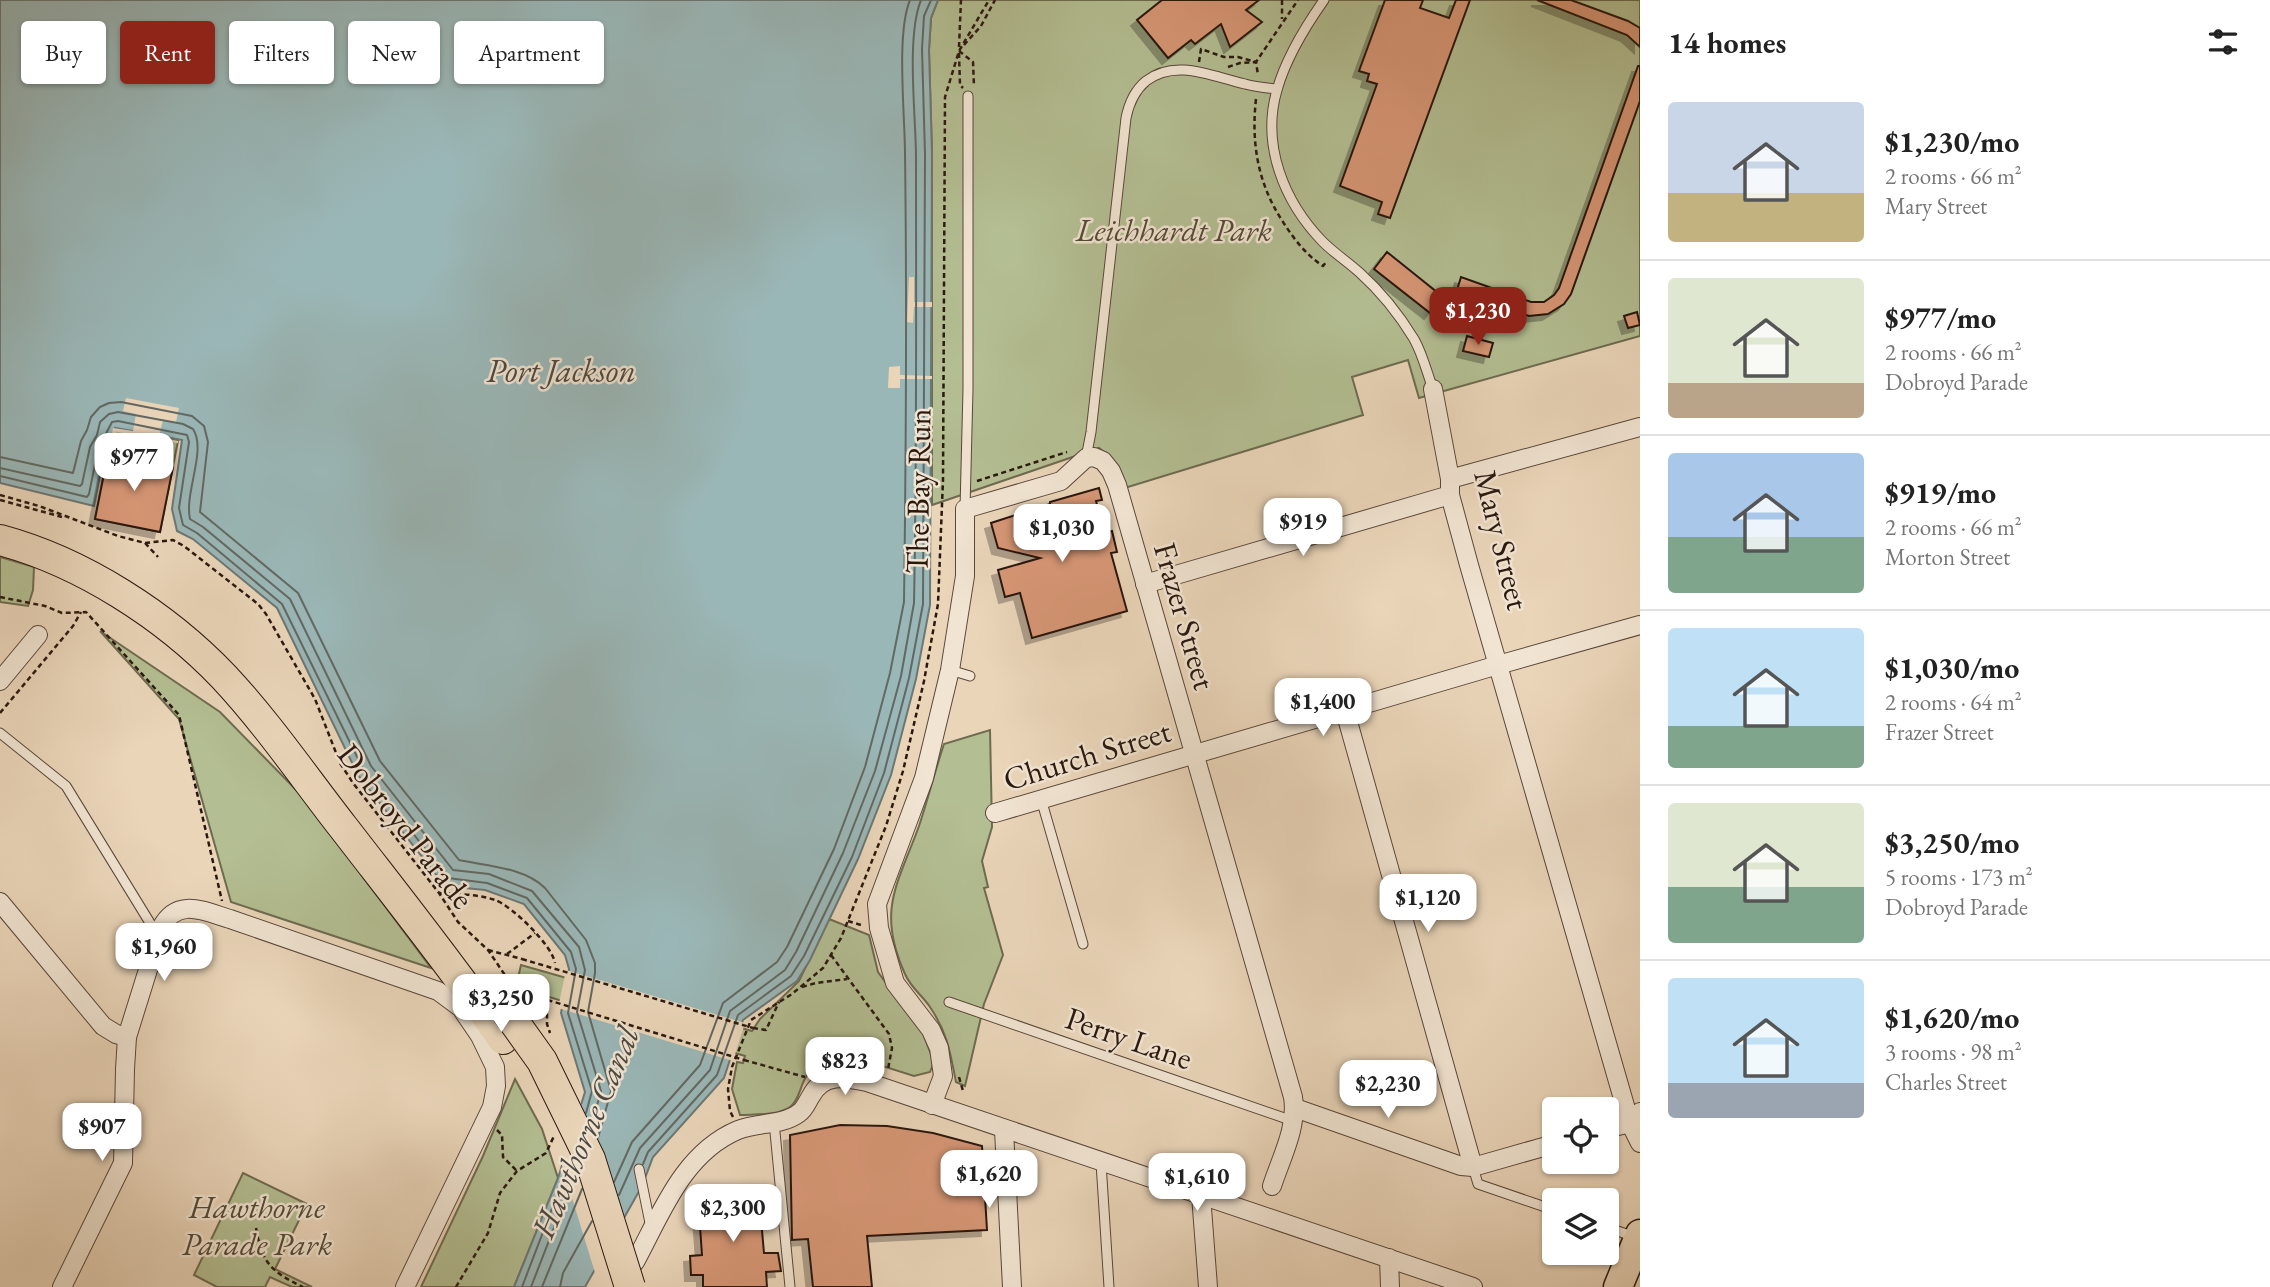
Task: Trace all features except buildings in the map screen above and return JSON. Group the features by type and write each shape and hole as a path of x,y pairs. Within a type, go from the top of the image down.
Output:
{"highway":[{"name":"Dobroyd Parade","path":"0,522 67,545 140,583 173,607 231,659 256,688 347,809 508,1013 542,1061 590,1159 633,1275"},
{"name":"Dobroyd Parade","path":"0,540 69,566 128,598 205,658 263,723 454,970 508,1013 534,1084 575,1175 610,1287"}],"main road":[{"path":"1618,1287 1639,1237"}],"street":[{"name":"Mary Street","path":"1433,390 1450,487 1498,665 1635,1117 1640,1143"},
{"path":"1145,584 1640,427"},
{"name":"Frazer Street","path":"1086,458 1094,457 1103,461 1117,485 1294,1114"},
{"path":"932,1105 943,1076 942,1058 931,1030 895,983 879,929 877,904 924,778 950,670 965,576 965,509 1061,481 1086,458"},
{"name":"Church Street","path":"995,813 1640,625"},
{"path":"0,681 38,635"},
{"path":"1345,711 1473,1167"},
{"path":"0,902 103,1026 127,1037"},
{"path":"62,1287 123,1163 127,1037 158,937 165,919 179,910 199,909 438,991 461,1008 480,1036 495,1067 496,1086 488,1115 405,1287"},
{"path":"633,1275 651,1230 684,1174 696,1159 719,1140 739,1129 799,1114 822,1082 837,1077 932,1105 1474,1287"},
{"path":"1272,1186 1294,1114 1461,1166 1473,1167 1542,1147"},
{"path":"1004,1130 1012,1287"},
{"path":"1201,1195 1208,1287"},
{"path":"1389,1258 1390,1287"}],"lane":[{"name":"Mary Street","path":"1324,0 1297,43 1277,89 1272,117 1278,169 1289,195 1303,217 1324,242 1360,272 1415,341 1433,390"},
{"path":"1086,458 1126,118 1131,100 1141,85 1150,78 1180,70 1277,89"},
{"path":"965,509 968,389 968,96"},
{"path":"950,670 970,676"},
{"path":"0,733 66,786 158,937"},
{"path":"1041,799 1083,944"},
{"name":"Perry Lane","path":"949,1002 1294,1114"},
{"path":"774,1122 790,1287"},
{"path":"1101,1163 1110,1287"},
{"path":"1473,1167 1478,1184 1542,1206"},
{"path":"639,1169 651,1230"},
{"path":"1619,1231 1639,1237"}],"path":[{"path":"959,51 973,62 974,85 968,96 960,85 959,51 961,0"},
{"name":"The Bay Run","path":"739,1129 730,1111 728,1089 732,1067 751,1020 799,988 823,968 841,938 886,826 903,771 924,681 938,604 943,480 945,97 959,51 989,0"},
{"name":"The Bay Run","path":"959,51 981,26 995,0"},
{"path":"1282,0 1282,22"},
{"path":"1258,75 1256,62 1298,0"},
{"path":"1198,65 1201,49 1224,57 1238,57 1256,62"},
{"path":"0,498 72,519 118,537 145,543 173,540 258,604 315,699 340,763 353,783 438,892 458,922 488,950 508,1013 744,1060 822,1082"},
{"path":"145,543 158,557"},
{"path":"0,597 45,606 62,613 86,612 179,715 225,918"},
{"path":"0,713 81,612"},
{"path":"438,892 468,894 496,900 511,909 535,933 554,957 555,963"},
{"path":"507,954 535,933"},
{"path":"488,950 753,1028 766,1030 779,1002"},
{"path":"831,955 890,1034 892,1048 888,1069"},
{"path":"799,988 847,979"},
{"path":"456,1287 488,1233 500,1192 517,1171 503,1157 502,1135 488,1115"},
{"path":"256,1228 258,1243 266,1262 279,1275 303,1287"}],"green space":[{"name":"Leichhardt Park","path":"938,0 1640,0 1640,336 1419,398 1408,360 1352,377 1363,415 1128,487 1124,486 1106,454 1099,448 932,505 932,154 929,50 931,18"},
{"path":"136,414 163,420 160,437 178,441 160,532 95,519 113,428 133,431"},
{"path":"0,557 34,567 33,590 28,606 0,602"},
{"path":"100,631 220,712 305,799 431,968 231,902 179,719"},
{"path":"990,730 992,827 982,861 988,887 984,888 1003,955 984,1004 965,1086 956,1082 948,1043 941,1026 905,974 896,952 891,914 898,881 919,826 944,744"},
{"path":"829,919 869,935 878,972 923,1034 934,1062 930,1072 914,1076 851,1056 831,1055 808,1074 790,1107 772,1113 740,1115 732,1089 737,1062 743,1063 745,1056 516,987 521,965 752,1031 760,1019 799,981"},
{"path":"515,1079 542,1129 558,1178 514,1287 421,1287 483,1156"},
{"name":"Hawthorne Parade Park","path":"243,1173 307,1204 275,1269 312,1287 292,1287 270,1277 265,1287 217,1287 194,1275"}],"water":[{"name":"Port Jackson","path":"0,0 938,0 931,18 929,50 932,154 930,605 916,679 891,775 858,859 810,960 797,981 743,1020 724,1078 653,1157 642,1186 585,1287 514,1287 558,1178 585,1092 561,1013 569,969 565,955 524,904 485,890 445,886 358,775 277,608 193,539 177,531 172,509 182,440 115,428 112,442 105,450 94,506 0,483"}],"pier":[{"path":"909,277 914,277 914,302 932,302 932,307 914,307 913,323 907,322"},
{"path":"900,366 900,375 932,376 932,379 900,379 900,388 888,388 889,367"},
{"path":"126,398 179,408 176,422 163,420 159,437 178,443 117,432 115,443 108,454 113,428 133,431 136,414 123,411"},
{"path":"566,970 745,1023 733,1061 558,1008"},
{"path":"579,1099 606,1164 624,1225 596,1276 560,1159"}],"water label":[{"name":"Hawthorne Canal","path":"585,1132"}]}
